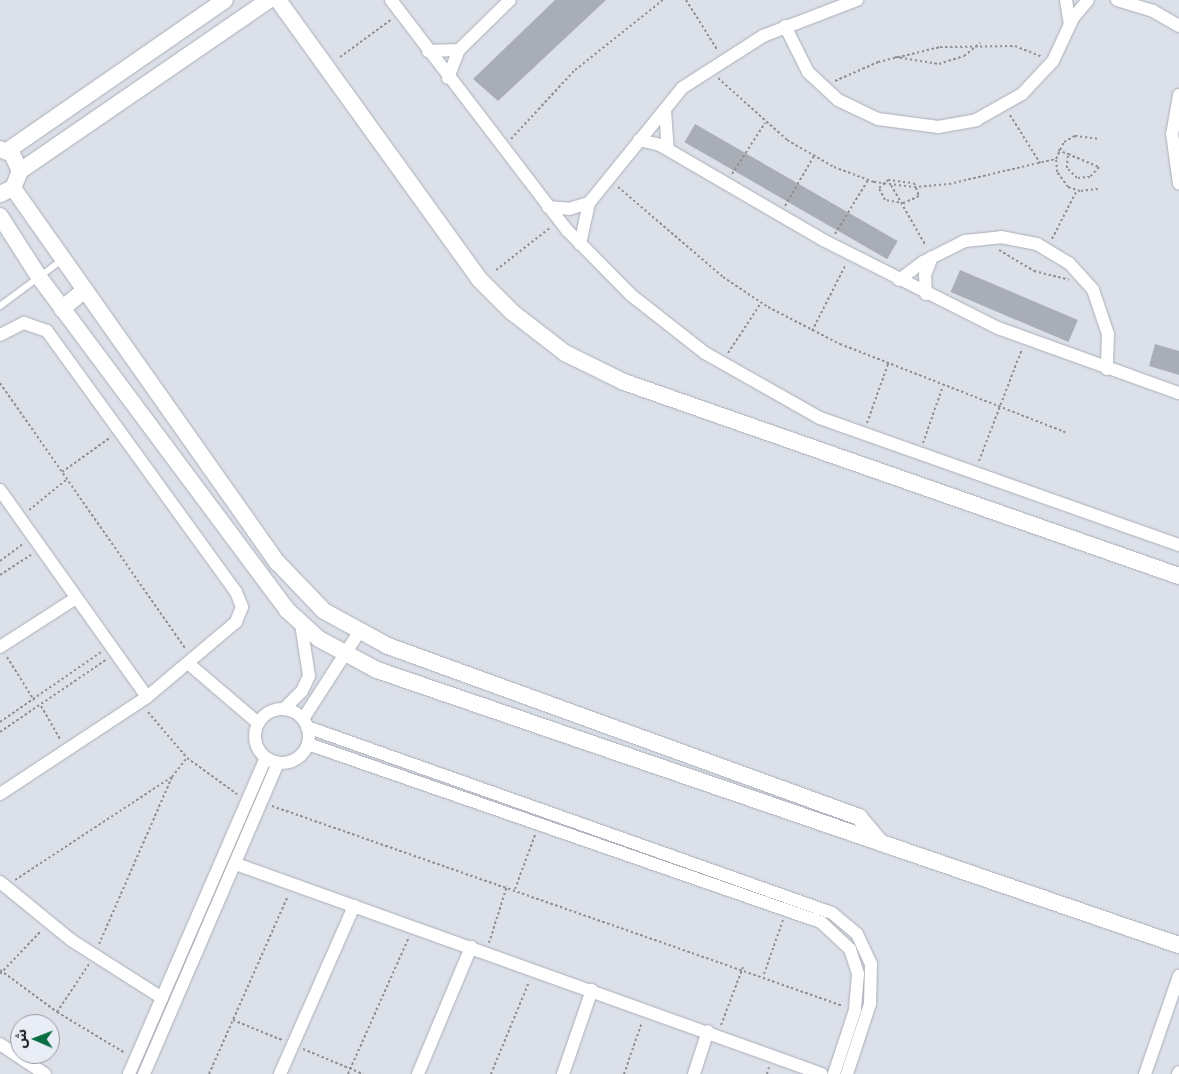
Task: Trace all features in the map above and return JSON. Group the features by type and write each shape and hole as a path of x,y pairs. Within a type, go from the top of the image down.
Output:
{"street":[{"path":"20,171 16,159 3,150 224,0"},
{"path":"278,0 479,279 518,317 565,352 624,382 1179,576"},
{"path":"391,0 448,78 505,147 548,207 580,244 655,315 721,364 789,403 863,434 1179,545"},
{"path":"448,78 459,50 510,0"},
{"path":"580,244 589,203 607,178 682,88 723,58 785,26 857,0"},
{"path":"1066,0 1070,26"},
{"path":"785,26 800,61 822,88 857,111 908,126 964,123 1005,106 1033,85 1053,61 1070,26 1088,0"},
{"path":"1118,0 1153,6 1179,26"},
{"path":"258,3 20,171 6,191 63,259 283,570 324,611 359,632 406,653 859,816 881,843"},
{"path":"428,51 459,50"},
{"path":"1179,95 1172,133 1179,184"},
{"path":"665,109 668,149"},
{"path":"639,140 668,149 779,216 926,294 1026,340 1179,393"},
{"path":"548,207 569,210 589,203"},
{"path":"3,226 62,308 301,624 345,655 377,670 1179,945"},
{"path":"899,280 932,257 982,238 1013,238 1047,249 1086,282 1106,322 1107,369"},
{"path":"926,294 925,275 932,257"},
{"path":"62,308 85,290"},
{"path":"0,335 24,323 47,331 240,598 236,622 191,662 144,699 0,794"},
{"path":"1,492 113,649 144,699"},
{"path":"0,647 76,598"},
{"path":"272,760 256,742 258,724 266,714 284,709 302,691 309,676 310,658 301,624"},
{"path":"272,760 296,759 308,744 305,723 359,632"},
{"path":"191,662 258,724"},
{"path":"284,709 305,723 516,801 787,908 832,929 850,949 858,974 855,1010 834,1074"},
{"path":"308,744 540,823 653,855 819,906 857,934 866,948 873,981 847,1074"},
{"path":"129,1074 248,800 272,760"},
{"path":"144,1074 262,802 272,760"},
{"path":"512,813 516,801"},
{"path":"236,864 647,1009 822,1074"},
{"path":"2,884 48,924 94,957 162,998"},
{"path":"280,1074 354,906"},
{"path":"418,1074 471,947"},
{"path":"1145,1074 1179,976"},
{"path":"563,1074 592,990"},
{"path":"694,1074 713,1033"},
{"path":"0,1044 45,1074"}],"lane":[{"path":"0,306 63,259"}],"path":[{"path":"686,0 723,58"},
{"path":"505,147 523,121 575,70 661,1"},
{"path":"340,57 400,13"},
{"path":"894,57 939,64 964,56 980,43"},
{"path":"822,88 894,57 980,43 1015,46 1053,61"},
{"path":"709,69 764,123 814,156 868,180 890,185 918,186 982,178 1056,159"},
{"path":"1005,106 1040,164"},
{"path":"725,184 764,123"},
{"path":"1098,189 1077,190 1060,177 1056,159 1058,150 1075,136 1100,140"},
{"path":"1058,150 1068,154 1076,158 1099,167 1090,177 1077,178 1067,168 1068,154"},
{"path":"779,216 814,156"},
{"path":"607,178 702,261 761,303 812,331 888,364 998,409 1065,432"},
{"path":"881,183 898,179 918,186"},
{"path":"829,244 868,180"},
{"path":"881,183 882,197 902,203 917,199 918,186"},
{"path":"890,185 932,257"},
{"path":"1047,249 1077,190"},
{"path":"496,270 559,220"},
{"path":"982,238 1034,271 1086,282"},
{"path":"812,331 851,255"},
{"path":"721,364 761,303"},
{"path":"974,472 1026,340"},
{"path":"863,434 888,364"},
{"path":"0,383 191,662"},
{"path":"919,454 943,386"},
{"path":"62,472 120,431"},
{"path":"19,517 67,480"},
{"path":"0,561 33,537"},
{"path":"0,575 41,548"},
{"path":"0,647 34,700"},
{"path":"0,722 113,649"},
{"path":"0,732 41,706 113,649"},
{"path":"144,699 187,758 248,800"},
{"path":"41,706 67,750"},
{"path":"57,1012 94,957 172,777 187,758"},
{"path":"2,884 172,777"},
{"path":"262,802 764,974 855,1010"},
{"path":"515,889 540,823"},
{"path":"209,1074 292,884"},
{"path":"486,952 507,886"},
{"path":"764,974 787,908"},
{"path":"48,924 1,972 57,1012 136,1059"},
{"path":"348,1074 413,927"},
{"path":"713,1033 742,967"},
{"path":"491,1074 534,970"},
{"path":"624,1074 647,1009"}],"building":[{"path":"555,0 606,0 498,101 473,79"},
{"path":"695,124 898,241 887,259 684,142"},
{"path":"960,270 1078,320 1068,342 951,292"},
{"path":"1155,344 1179,351 1179,375 1149,366"}]}
